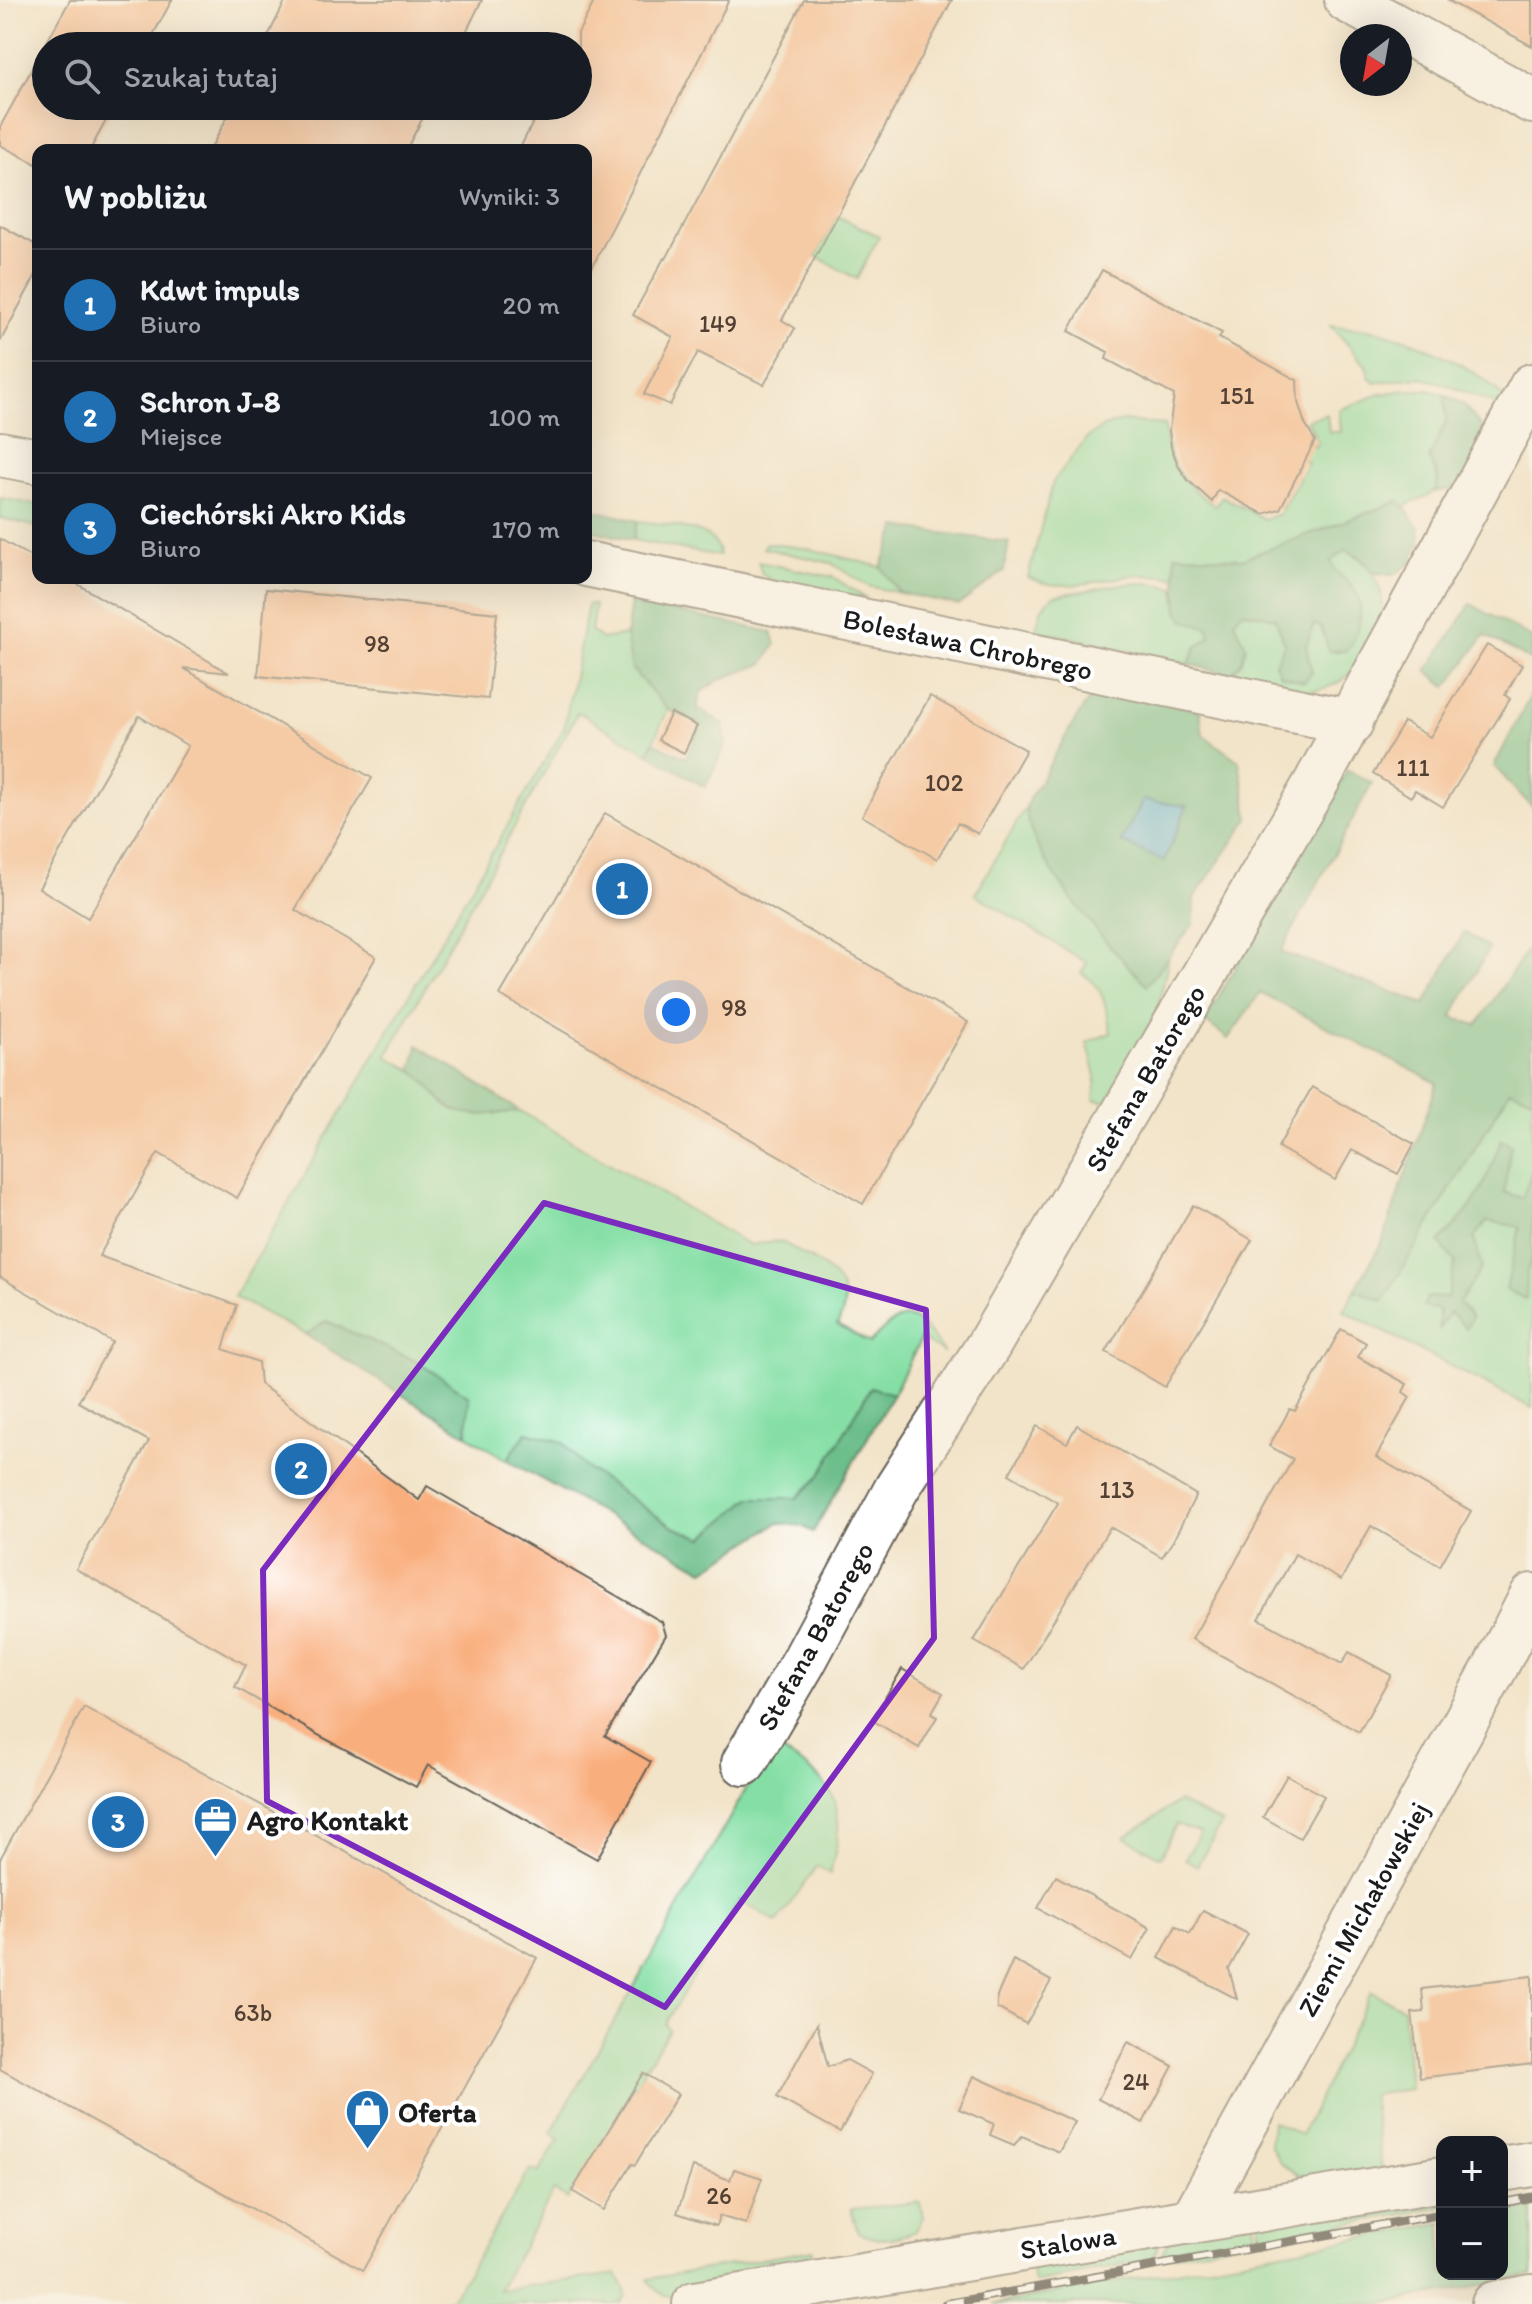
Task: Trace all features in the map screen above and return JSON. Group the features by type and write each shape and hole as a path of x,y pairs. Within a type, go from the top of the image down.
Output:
{"street":[{"path":"1347,0 1532,101"},
{"name":"Stefana Batorego","path":"744,1763 804,1661 897,1488 995,1334 1351,722 1532,386"},
{"path":"0,454 32,460"},
{"name":"Bolesława Chrobrego","path":"592,565 1351,722"},
{"name":"Ziemi Michałowskiej","path":"1192,2221 1532,1596"},
{"path":"1508,2168 1532,2164"},
{"name":"Stalowa","path":"695,2304 1436,2180"},
{"path":"1494,2304 1532,2297"}],"highlighted area":[{"path":"544,1203 926,1310 934,1638 665,2007 267,1801 263,1570"}],"green space":[{"path":"837,216 879,236 857,279 816,256"},
{"path":"1331,325 1385,333 1427,348 1487,382 1511,410 1418,377 1375,383 1369,377 1367,367"},
{"path":"1428,390 1445,395 1446,421 1429,459 1435,470 1437,485 1423,498 1404,507 1399,501 1242,559 1175,554 1175,577 1135,575 1065,585 1028,577 1053,482 1086,439 1101,428 1122,421 1165,425 1169,452 1185,481 1215,506 1222,496 1264,519 1279,514 1308,463 1304,459 1312,445 1315,447 1318,442 1307,420 1327,414 1329,432 1341,432 1339,410 1380,394"},
{"path":"1445,395 1462,403 1482,427 1478,454 1464,487 1433,492 1438,479 1429,459 1446,421"},
{"path":"0,498 32,504 32,526 0,518"},
{"path":"1400,501 1419,528 1420,543 1410,563 1394,575 1375,573 1359,556 1346,550 1331,561 1337,573 1356,592 1359,601 1358,628 1346,651 1329,651 1321,627 1314,624 1306,647 1312,673 1304,682 1280,675 1275,663 1285,644 1275,618 1243,611 1234,621 1246,646 1242,661 1230,675 1189,664 1196,647 1210,637 1208,627 1186,621 1178,612 1175,554 1242,559"},
{"path":"592,510 638,521 633,540 592,530"},
{"path":"638,521 700,532 717,546 719,556 633,540"},
{"path":"897,527 1009,542 1004,571 959,605 900,593 881,567"},
{"path":"767,543 810,549 881,567 899,593 868,586 831,563 763,548"},
{"path":"1346,550 1367,565 1379,585 1382,607 1379,630 1369,652 1354,671 1334,684 1310,691 1282,688 1230,675 1242,661 1234,620 1243,611 1275,617 1285,644 1275,663 1312,673 1306,647 1314,624 1321,627 1335,573 1330,561"},
{"path":"758,562 833,577 867,599 772,581 762,574"},
{"path":"1150,583 1175,588 1177,606 1182,616 1208,627 1211,637 1196,647 1189,664 1036,630 1041,610 1053,596 1124,584"},
{"path":"631,602 772,632 776,644 763,664 719,680 701,692 697,708 723,723 726,744 705,787 648,753 654,742 686,758 701,724 668,710 632,669 626,635"},
{"path":"588,604 595,605 591,631 602,639 626,635 632,669 668,710 648,753 578,712 387,1056 422,1076 444,1104 456,1110 479,1115 520,1111 749,1245 777,1242 790,1246 824,1267 838,1282 844,1301 837,1325 870,1343 893,1322 910,1318 926,1329 944,1353 921,1339 893,1394 871,1388 819,1477 796,1499 750,1498 703,1538 673,1527 585,1467 562,1442 527,1432 507,1460 467,1435 468,1396 327,1321 306,1335 234,1297 564,728"},
{"path":"1471,604 1532,638 1532,661 1485,635 1447,687 1427,671"},
{"path":"1100,685 1200,711 1203,735 1239,761 1249,818 1194,898 1194,923 1147,985 1114,951 1073,900 1038,847 1029,824 1029,799"},
{"path":"1532,693 1532,807 1494,766"},
{"path":"1347,770 1372,783 1281,952 1425,1004 1464,932 1489,948 1452,1017 1477,1025 1532,942 1532,1098 1510,1090 1383,1301 1355,1290 1382,1242 1437,1083 1260,993 1228,1039 1205,1021"},
{"path":"1027,805 1031,831 1147,984 1169,956 1158,1010 1107,1102 1094,1100 1096,1076 1087,1042 1111,1033 1100,991 1081,973 1087,963 975,894"},
{"path":"418,1045 520,1111 471,1114 452,1109 412,1070"},
{"path":"1511,1089 1532,1098 1532,1408 1344,1311 1355,1290 1383,1300"},
{"path":"1501,1140 1511,1144 1504,1192 1522,1198 1532,1171 1532,1259 1527,1271 1526,1299 1506,1290 1520,1227 1487,1221 1474,1238 1482,1267 1459,1303 1472,1317 1466,1328 1449,1312 1439,1330 1439,1310 1423,1307 1427,1297 1447,1298 1455,1262 1439,1242 1478,1196"},
{"path":"326,1321 416,1361 469,1396 467,1435 306,1335"},
{"path":"871,1387 893,1394 813,1532 802,1526 778,1523 704,1570 507,1460 527,1432 562,1442 585,1467 673,1527 703,1538 750,1498 797,1498 819,1477"},
{"path":"771,1745 810,1770 832,1796 838,1828 830,1874 817,1866 777,1923 740,1900 665,2024 669,2029 568,2199 554,2191 498,2290 617,2274 626,2296 621,2303 614,2304 440,2304 459,2287 530,2170 539,2172 559,2139 551,2133"},
{"path":"1178,1802 1222,1823 1197,1866 1185,1859 1200,1833 1176,1824 1161,1857 1125,1837"},
{"path":"1371,1992 1403,2008 1410,2089 1372,2095 1383,2176 1323,2184 1300,2176 1280,2162 1270,2145 1272,2121 1301,2135"},
{"path":"1436,2197 1436,2208 1263,2239 1258,2221"},
{"path":"920,2202 923,2217 916,2231 887,2239 858,2232 851,2209"},
{"path":"1532,2207 1532,2275 1508,2280 1508,2212"},
{"path":"1253,2219 1257,2239 1160,2258 1169,2238"},
{"path":"1436,2224 1436,2280 1506,2280 1380,2304 993,2304"},
{"path":"1160,2238 1154,2258 1034,2283 1031,2265"},
{"path":"813,2250 809,2265 677,2297 660,2292 648,2279"}],"water":[{"path":"1143,800 1187,806 1164,861 1121,842"}],"building":[{"path":"70,0 172,0 155,32 52,32"},
{"path":"286,0 482,0 466,32 270,32"},
{"path":"595,0 729,0 592,267 592,144 522,144 534,120 592,120 592,32 579,32"},
{"path":"804,0 952,0 782,320 795,328 764,385 698,352 670,405 644,394 673,337 633,315"},
{"path":"1447,0 1532,0 1532,46"},
{"path":"32,69 32,120 106,120 93,144 32,144 32,162 0,145 0,127"},
{"path":"226,120 422,120 409,144 213,144"},
{"path":"0,225 32,243 32,282 0,342"},
{"path":"1102,270 1222,333 1219,338 1297,380 1298,402 1315,441 1280,509 1263,514 1218,490 1212,502 1188,480 1171,447 1169,430 1174,395 1106,359 1108,352 1069,331"},
{"path":"0,539 32,558 32,584 77,584 229,673 183,668 372,778 295,910 376,957 237,1198 158,1153 99,1256 237,1305 223,1349 258,1362 260,1384 419,1500 427,1486 662,1622 666,1635 605,1736 651,1762 597,1859 428,1765 416,1787 322,1737 235,1687 246,1665 76,1569 149,1441 78,1402 112,1342 0,1277","holes":["139,716 188,746 88,918 39,888"]},
{"path":"266,589 497,613 488,699 258,676"},
{"path":"1487,645 1522,665 1505,695 1510,699 1443,807 1415,790 1411,797 1373,774 1404,722 1430,737"},
{"path":"930,696 1026,750 978,834 958,823 937,859 862,816"},
{"path":"671,713 697,726 684,753 658,740"},
{"path":"605,813 968,1022 863,1204 500,995"},
{"path":"1312,1087 1414,1144 1398,1174 1352,1150 1335,1180 1278,1147"},
{"path":"1193,1205 1252,1240 1165,1387 1106,1352"},
{"path":"1341,1329 1366,1343 1358,1357 1407,1384 1403,1392 1410,1397 1376,1457 1471,1511 1440,1566 1371,1526 1341,1580 1295,1554 1259,1619 1342,1664 1349,1652 1391,1675 1359,1732 1192,1639 1293,1459 1269,1446 1290,1409 1295,1411"},
{"path":"1077,1425 1196,1495 1162,1557 1110,1527 1024,1669 974,1641 1058,1503 1009,1474 1037,1426 1067,1443"},
{"path":"902,1669 943,1693 931,1714 937,1717 919,1748 872,1720"},
{"path":"84,1707 537,1958 363,2270 0,2069 0,1859"},
{"path":"1287,1775 1324,1796 1300,1838 1263,1817"},
{"path":"1056,1876 1150,1928 1132,1960 1038,1908"},
{"path":"1203,1910 1248,1934 1229,1969 1237,1999 1159,1958 1176,1926 1190,1934"},
{"path":"1013,1960 1051,1981 1026,2024 997,2008 997,1996"},
{"path":"1532,1976 1532,2064 1420,2078 1412,2013 1424,2012 1422,1989"},
{"path":"817,2024 828,2067 847,2060 872,2074 840,2132 777,2097"},
{"path":"1128,2042 1173,2066 1143,2123 1098,2099"},
{"path":"643,2073 678,2094 604,2210 572,2191"},
{"path":"974,2076 1075,2122 1059,2152 1022,2136 1014,2145 990,2135 994,2124 959,2109"},
{"path":"693,2167 730,2180 734,2169 762,2178 746,2224 719,2216 716,2226 677,2213"}],"railway":[{"path":"1508,2202 1532,2197"},
{"path":"945,2304 1436,2215"}],"place":[{"name":"Kdwt impuls","path":"622,889"},
{"name":"Schron J-8","path":"301,1469"},
{"name":"Ciechórski Akro Kids","path":"118,1822"},
{"name":"Agro Kontakt","path":"216,1859"},
{"name":"Oferta","path":"367,2151"}]}
